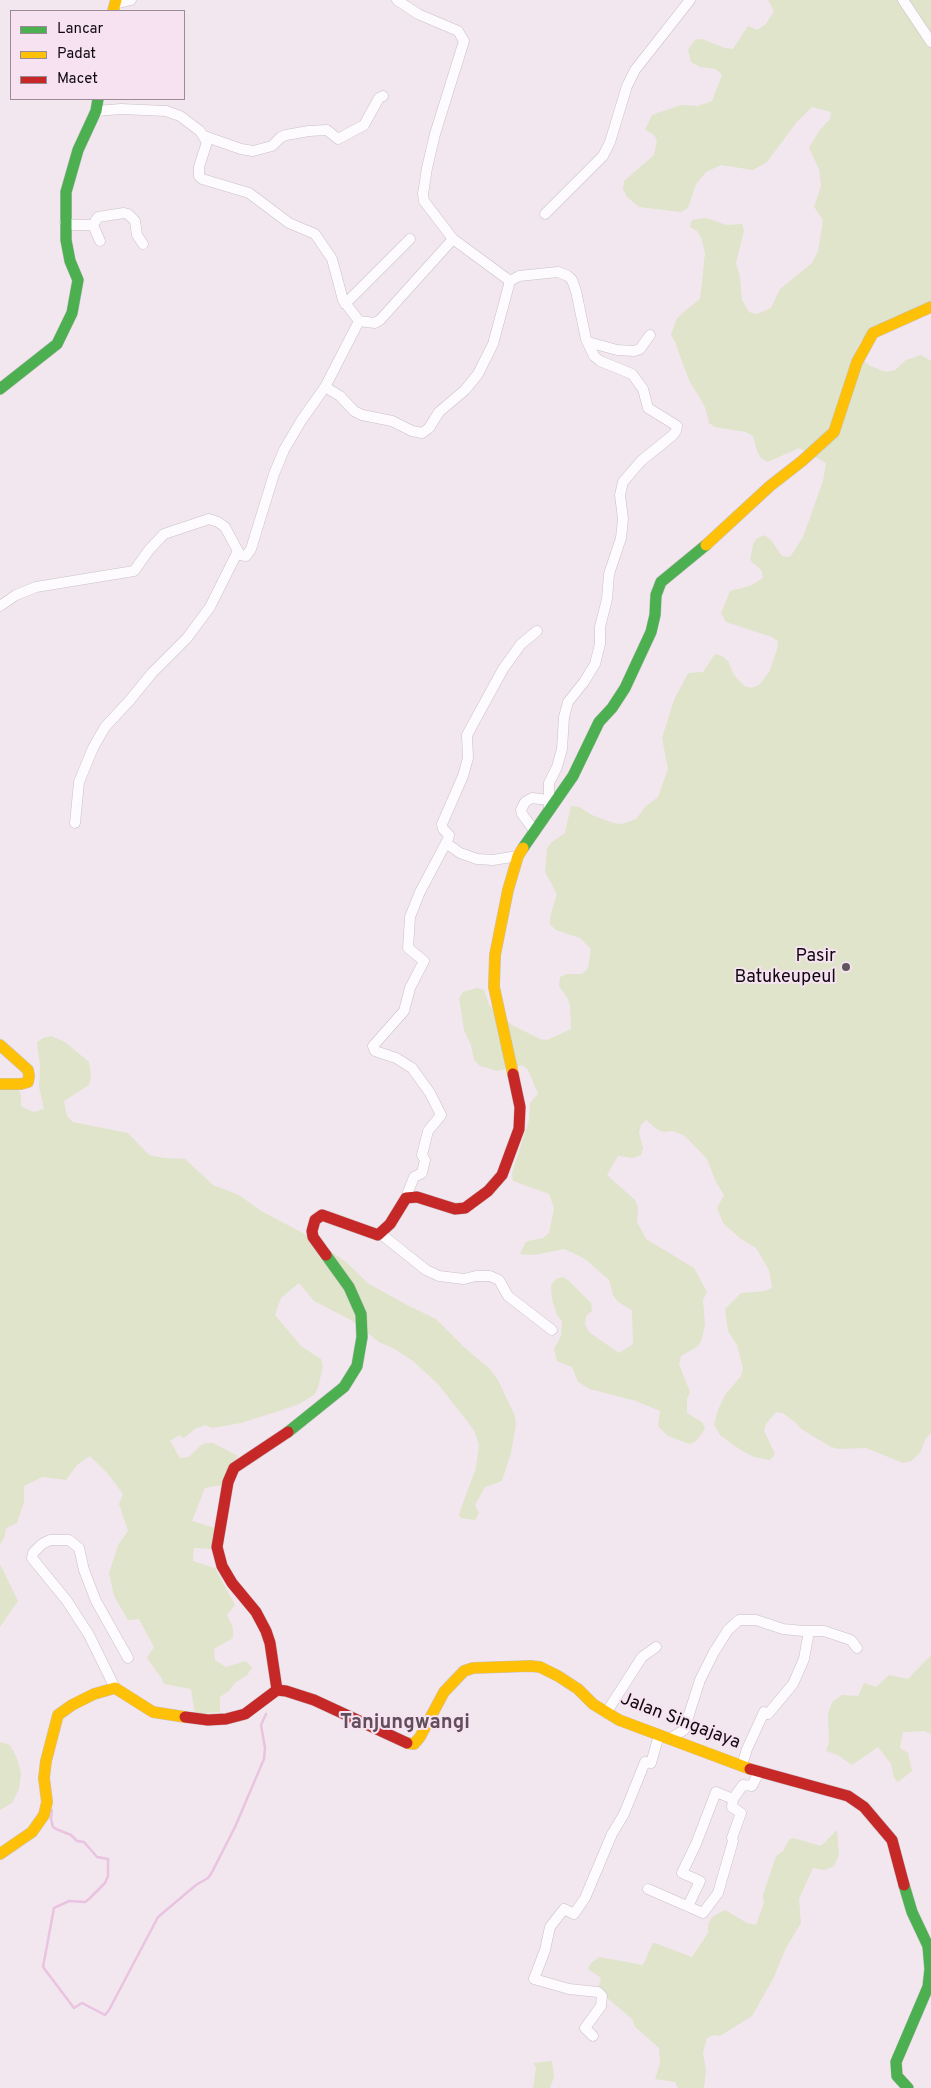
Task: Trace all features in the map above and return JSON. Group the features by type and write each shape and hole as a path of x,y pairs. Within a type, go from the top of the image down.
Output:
{"street":[{"path":"115,5 131,0"},
{"path":"397,0 418,14 458,32 464,41 434,134 423,194 424,202 453,239 510,281"},
{"path":"545,214 604,156 627,86 635,70 690,0"},
{"path":"903,0 931,42"},
{"path":"204,136 241,149 253,151 272,146 281,137 286,135 308,131 328,130 338,139 364,125 379,98 383,96"},
{"path":"0,389 57,344 69,322 78,280 68,252 65,222 66,192 78,150 96,111 98,100"},
{"path":"96,111 120,109 166,111 180,116 200,131 207,142 199,167 199,176 202,179 249,193 289,223 315,234 332,259 345,304 359,322 375,323 380,320 453,239"},
{"path":"93,225 98,217 128,214 135,221 137,235 143,244"},
{"path":"65,222 73,225 93,225"},
{"path":"93,225 100,241"},
{"path":"345,304 410,239"},
{"path":"325,387 340,396 362,415 392,421 417,433 425,432 439,412 465,390 478,374 493,344 510,281 519,276 554,272 568,276 576,290 591,351 600,360 632,374 643,390 648,408 675,424 677,429 673,435 641,461 623,482 620,496 623,519 621,538 609,574 607,599 600,627 600,644 595,664 568,702 564,718 562,749 550,783 548,804"},
{"path":"381,1234 390,1224 401,1203 408,1197 417,1197 456,1209 465,1208 488,1191 502,1175 519,1129 520,1107 494,987 495,955 508,890 518,856 548,804 573,776 599,722 612,708 625,688 651,632 656,615 656,595 661,582 722,532 770,486 802,461 834,432 856,362 873,333 931,307"},
{"path":"0,606 16,595 36,587 134,571 149,550 164,534 204,520 213,520 226,527 238,551 243,556 248,554 278,464 291,436 325,387 359,322"},
{"path":"588,342 617,350 634,351 640,349 650,335"},
{"path":"75,823 79,782 83,768 101,734 152,673 187,638 210,607 238,551"},
{"path":"408,1197 414,1177 422,1173 425,1162 422,1155 428,1131 440,1115 433,1099 412,1068 396,1058 375,1051 373,1046 404,1011 410,988 424,961 408,948 410,917 420,892 449,835 443,829 442,824 463,776 468,758 467,735 503,669 521,644 537,631"},
{"path":"534,830 522,814 521,810 525,802 532,798 548,804"},
{"path":"446,844 460,854 477,859 494,860 518,856"},
{"path":"0,1045 28,1070 29,1076 28,1082 21,1084 0,1084"},
{"path":"128,1658 96,1601 84,1570 79,1548 69,1540 50,1540 42,1544 33,1553 32,1558 66,1601 89,1635 115,1688 153,1712 208,1720 226,1719 245,1714 277,1690 273,1657 268,1637 256,1612 232,1583 222,1566 217,1547 228,1482 234,1468 288,1432 344,1387 358,1366 362,1337 361,1314 349,1287 313,1237 312,1231 315,1220 322,1215 328,1216 364,1231 381,1234 426,1270 439,1276 464,1279 476,1276 490,1276 499,1280 508,1296 552,1330"},
{"path":"593,2036 585,2028 601,2006 603,2000 598,1992 569,1989 534,1979 545,1950 550,1927 564,1909 574,1914 585,1898 612,1834 624,1814 645,1762 651,1763 664,1737 684,1730 700,1680 710,1659 728,1630 739,1620 748,1619 783,1629 824,1631 851,1640 857,1648"},
{"path":"742,1765 747,1749 764,1712 768,1714 793,1684 804,1659 809,1631"},
{"path":"606,1713 642,1657 656,1647"},
{"name":"Jalan Singajaya","path":"277,1690 301,1695 411,1745 420,1737 444,1692 464,1671 473,1668 540,1667 578,1689 606,1713 619,1720 759,1772 853,1798 882,1827 892,1840 912,1912 928,1946 930,1969 928,1987 896,2062 897,2076 908,2088"},
{"path":"0,1854 32,1832 44,1815 47,1802 44,1778 46,1761 58,1715 67,1708 94,1694 115,1688"},
{"path":"648,1889 703,1913 718,1893 741,1813 732,1807 733,1799 743,1785 752,1786 759,1772"},
{"path":"688,1906 700,1881 682,1872 696,1844 716,1792 733,1799"}],"green space":[{"path":"768,0 931,0 931,301 870,330 860,342 855,353 870,366 886,372 895,370 906,360 921,355 931,361 931,1433 926,1438 920,1453 911,1461 903,1463 866,1448 839,1449 831,1447 801,1429 783,1413 776,1412 766,1424 764,1431 775,1454 770,1460 754,1457 720,1435 714,1425 718,1410 725,1395 741,1376 743,1369 737,1345 728,1331 725,1309 741,1293 765,1291 772,1288 769,1270 756,1248 741,1239 723,1223 717,1208 724,1195 716,1182 707,1159 685,1136 673,1131 665,1132 658,1130 646,1120 641,1125 639,1133 643,1148 641,1155 633,1158 618,1156 607,1175 635,1200 638,1207 637,1222 646,1239 694,1268 707,1292 703,1300 705,1324 701,1342 681,1356 679,1364 690,1392 687,1399 687,1413 702,1422 705,1429 696,1441 690,1444 668,1436 658,1426 660,1411 636,1401 590,1389 578,1382 572,1367 557,1361 554,1349 561,1336 562,1321 557,1315 552,1299 551,1285 556,1279 563,1277 569,1281 591,1303 592,1311 586,1316 585,1324 589,1332 619,1353 633,1344 632,1310 618,1302 613,1295 609,1280 585,1259 571,1252 564,1249 534,1255 520,1254 525,1243 543,1238 549,1233 554,1208 549,1194 513,1181 512,1173 529,1120 530,1103 538,1094 528,1070 522,1065 497,1071 480,1066 474,1060 471,1045 464,1030 459,998 463,992 477,988 484,990 489,1005 512,1025 540,1039 547,1040 571,1029 570,1006 568,999 559,986 560,977 567,974 582,974 588,968 591,949 580,938 556,930 550,924 550,917 557,894 545,872 547,848 565,833 571,806 579,807 592,815 613,823 622,824 636,819 645,807 658,797 668,769 662,738 674,700 688,673 703,672 715,654 722,656 728,661 734,675 744,686 752,688 759,685 769,672 777,650 778,641 772,637 726,622 721,613 730,591 750,586 763,578 762,571 750,560 756,539 764,535 771,540 782,556 790,557 803,537 823,481 826,463 799,448 768,462 761,458 753,436 746,432 715,427 709,423 705,407 689,380 671,335 676,320 700,299 705,253 701,237 697,231 690,227 692,220 706,218 727,225 742,224 744,231 736,263 740,277 742,300 749,312 757,314 771,308 780,289 812,263 818,251 823,220 814,207 821,186 819,169 809,148 819,131 830,119 831,112 812,107 796,123 767,162 753,170 721,165 706,172 696,184 688,208 681,212 639,207 627,197 623,189 624,181 654,155 657,140 653,134 645,130 652,115 681,105 698,106 712,101 722,75 716,69 700,67 691,62 688,50 695,40 702,39 725,48 733,49 748,26 757,30 766,24 774,11"},
{"path":"51,1036 65,1042 89,1062 91,1077 89,1085 64,1101 67,1116 73,1122 128,1133 149,1155 185,1159 213,1185 239,1195 261,1211 303,1233 346,1262 369,1284 436,1319 465,1348 489,1368 498,1380 515,1416 516,1424 511,1453 502,1481 485,1487 475,1505 479,1513 475,1520 461,1518 459,1515 476,1468 479,1445 474,1430 438,1384 413,1361 393,1348 379,1342 351,1320 314,1301 299,1283 281,1298 275,1315 301,1346 321,1359 323,1366 318,1388 314,1395 299,1404 241,1423 212,1428 205,1425 195,1429 184,1438 179,1435 170,1441 180,1458 189,1457 201,1445 206,1443 213,1443 238,1456 222,1485 205,1488 192,1521 215,1528 211,1549 194,1548 193,1561 215,1568 235,1605 227,1615 233,1628 233,1638 214,1649 215,1660 226,1667 246,1661 252,1668 247,1675 220,1697 220,1712 195,1714 191,1689 164,1684 147,1658 154,1647 139,1619 128,1620 114,1596 109,1573 118,1545 128,1531 119,1504 123,1494 109,1475 90,1456 77,1465 66,1480 42,1477 24,1486 24,1502 17,1523 6,1528 5,1536 0,1545 0,1088 18,1088 21,1095 21,1106 34,1112 44,1109 39,1087 40,1066 37,1042"},
{"path":"0,1564 18,1601 0,1627"},
{"path":"931,1655 931,1734 924,1731 903,1732 900,1748 908,1753 912,1771 898,1782 894,1778 891,1764 878,1747 852,1765 838,1755 826,1751 829,1743 828,1715 832,1702 842,1695 858,1696 864,1683 876,1687 889,1675 908,1679"},
{"path":"0,1742 10,1745 17,1758 21,1774 19,1789 12,1803 0,1810"},
{"path":"837,1830 839,1855 834,1866 825,1870 813,1868 799,1899 801,1923 786,1948 773,1979 752,2016 720,2036 714,2035 707,2038 703,2053 706,2070 704,2088 678,2088 675,2082 655,2079 660,2063 659,2048 635,2027 632,2019 598,1990 601,1978 588,1969 590,1964 599,1957 643,1965 653,1943 692,1957 708,1933 708,1924 712,1917 725,1910 747,1923 756,1925 764,1903 763,1895 776,1856 783,1851 789,1840 793,1838 821,1846"},
{"path":"552,2061 554,2077 550,2088 533,2088 536,2068 533,2063"}],"waterway":[{"path":"52,1810 51,1819 53,1827 71,1835 77,1841 84,1842 97,1857 108,1859 108,1876 105,1883 85,1902 69,1901 54,1908 43,1967 74,2008 82,2003 105,2015 158,1917 211,1874 235,1827 264,1759 265,1748 261,1725 266,1714"}],"traffic: fast":[{"path":"0,389 57,344 72,313 78,280 70,261 66,240 66,192 78,150 96,111 98,100"},
{"path":"523,848 573,776 599,722 612,708 625,688 651,632 655,615 656,595 661,582 706,545"},
{"path":"288,1432 344,1387 357,1366 362,1337 361,1314 349,1287 326,1255"},
{"path":"904,1885 912,1912 928,1946 930,1969 928,1987 896,2062 897,2076 908,2088"}],"traffic: slow":[{"path":"113,10 116,0"},
{"path":"706,545 770,486 802,461 834,432 857,362 873,333 931,307"},
{"path":"513,1074 494,987 495,955 508,890 518,856 523,848"},
{"path":"0,1045 28,1070 29,1076 28,1082 21,1084 0,1084"},
{"path":"407,1743 414,1744 420,1737 444,1692 464,1671 473,1668 530,1666 540,1667 558,1676 578,1689 593,1704 619,1720 750,1769"},
{"path":"0,1854 32,1832 44,1815 47,1802 44,1778 46,1761 58,1715 72,1705 94,1694 115,1688 153,1712 185,1717"}],"traffic: jam":[{"path":"326,1255 313,1237 312,1231 315,1220 322,1215 378,1235 390,1224 406,1198 417,1197 455,1209 465,1208 488,1191 502,1175 519,1129 520,1107 513,1074"},
{"path":"277,1690 270,1643 266,1631 256,1612 232,1583 222,1566 217,1547 228,1482 234,1468 288,1432"},
{"path":"185,1717 208,1720 226,1719 245,1714 277,1690 286,1691 314,1700 407,1743"},
{"path":"750,1769 848,1796 864,1807 892,1840 904,1885"}],"place":[{"name":"Pasir Batukeupeul","path":"846,967"}],"district":[{"name":"Tanjungwangi","path":"405,1724"}]}
